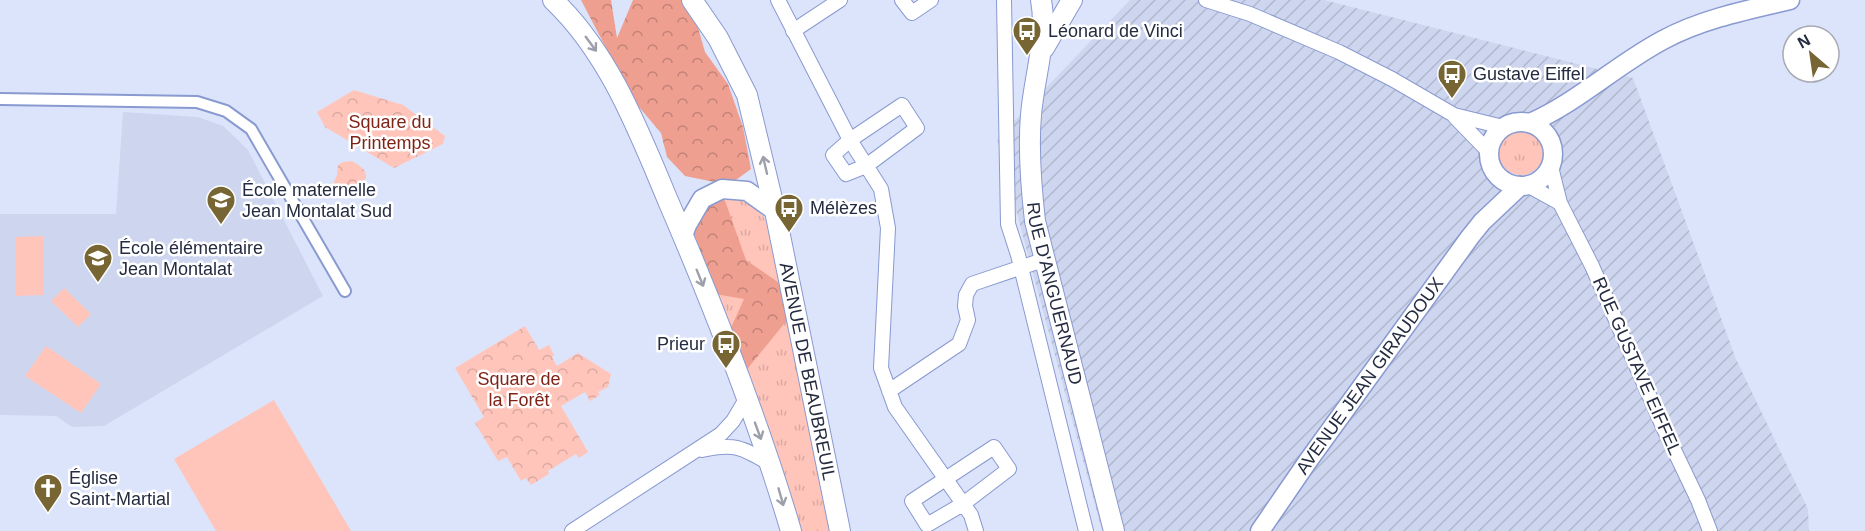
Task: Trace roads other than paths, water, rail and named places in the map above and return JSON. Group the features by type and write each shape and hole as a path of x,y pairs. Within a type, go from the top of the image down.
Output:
{"main road":[{"path":"553,0 578,27 611,78 683,236 727,343 770,464 790,531"},
{"name":"AVENUE DE BEAUBREUIL","path":"692,0 718,38 747,95 775,211 840,531"},
{"name":"RUE D'ANGUERNAUD","path":"1041,0 1041,53 1031,115 1030,178 1035,221 1043,260 1114,531"},
{"name":"RUE D'ANGUERNAUD","path":"1041,53 1072,0"}],"street":[{"path":"778,0 850,140 881,189 888,228 881,368 896,407 971,515 976,531"},
{"path":"793,31 840,0"},
{"path":"902,0 912,13 931,0"},
{"path":"1004,0 1008,224 1086,531"},
{"path":"1206,0 1250,14 1339,52 1454,115 1503,127"},
{"path":"1491,161 1496,134 1503,127 1512,123 1530,123 1564,106 1618,67 1664,39 1727,15 1790,0"},
{"path":"0,99 197,102 226,111 251,129 345,291"},
{"path":"903,105 917,128 866,166 846,174 833,155 850,140 903,105"},
{"path":"1552,144 1564,106"},
{"path":"1454,115 1504,181 1524,186 1560,203"},
{"path":"1524,186 1544,177 1551,167 1553,153 1552,144 1547,135 1530,123"},
{"name":"AVENUE JEAN GIRAUDOUX","path":"1482,222 1491,196 1491,161"},
{"name":"RUE GUSTAVE EIFFEL","path":"1551,167 1560,203 1592,266 1710,531"},
{"name":"AVENUE JEAN GIRAUDOUX","path":"1260,531 1308,460 1482,222 1524,186"},
{"path":"683,236 702,199 722,189 747,191 775,211"},
{"path":"890,391 959,344 968,320 965,306 966,295 972,284 1043,260"},
{"path":"573,531 721,434 733,421 746,399"},
{"path":"697,451 724,445 742,449 770,464"},
{"path":"994,447 1009,469 963,504 927,525 912,501 945,478 994,447"}],"place":[{"name":"Léonard de Vinci","path":"1027,56"},
{"name":"Gustave Eiffel","path":"1452,100"},
{"name":"École maternelle Jean Montalat Sud","path":"221,226"},
{"name":"Mélèzes","path":"789,234"},
{"name":"École élémentaire Jean Montalat","path":"98,284"},
{"name":"Prieur","path":"726,370"},
{"name":"Église Saint-Martial","path":"48,514"}],"park label":[{"name":"Square du Printemps","path":"390,132"},
{"name":"Square de la Forêt","path":"519,389"}]}
